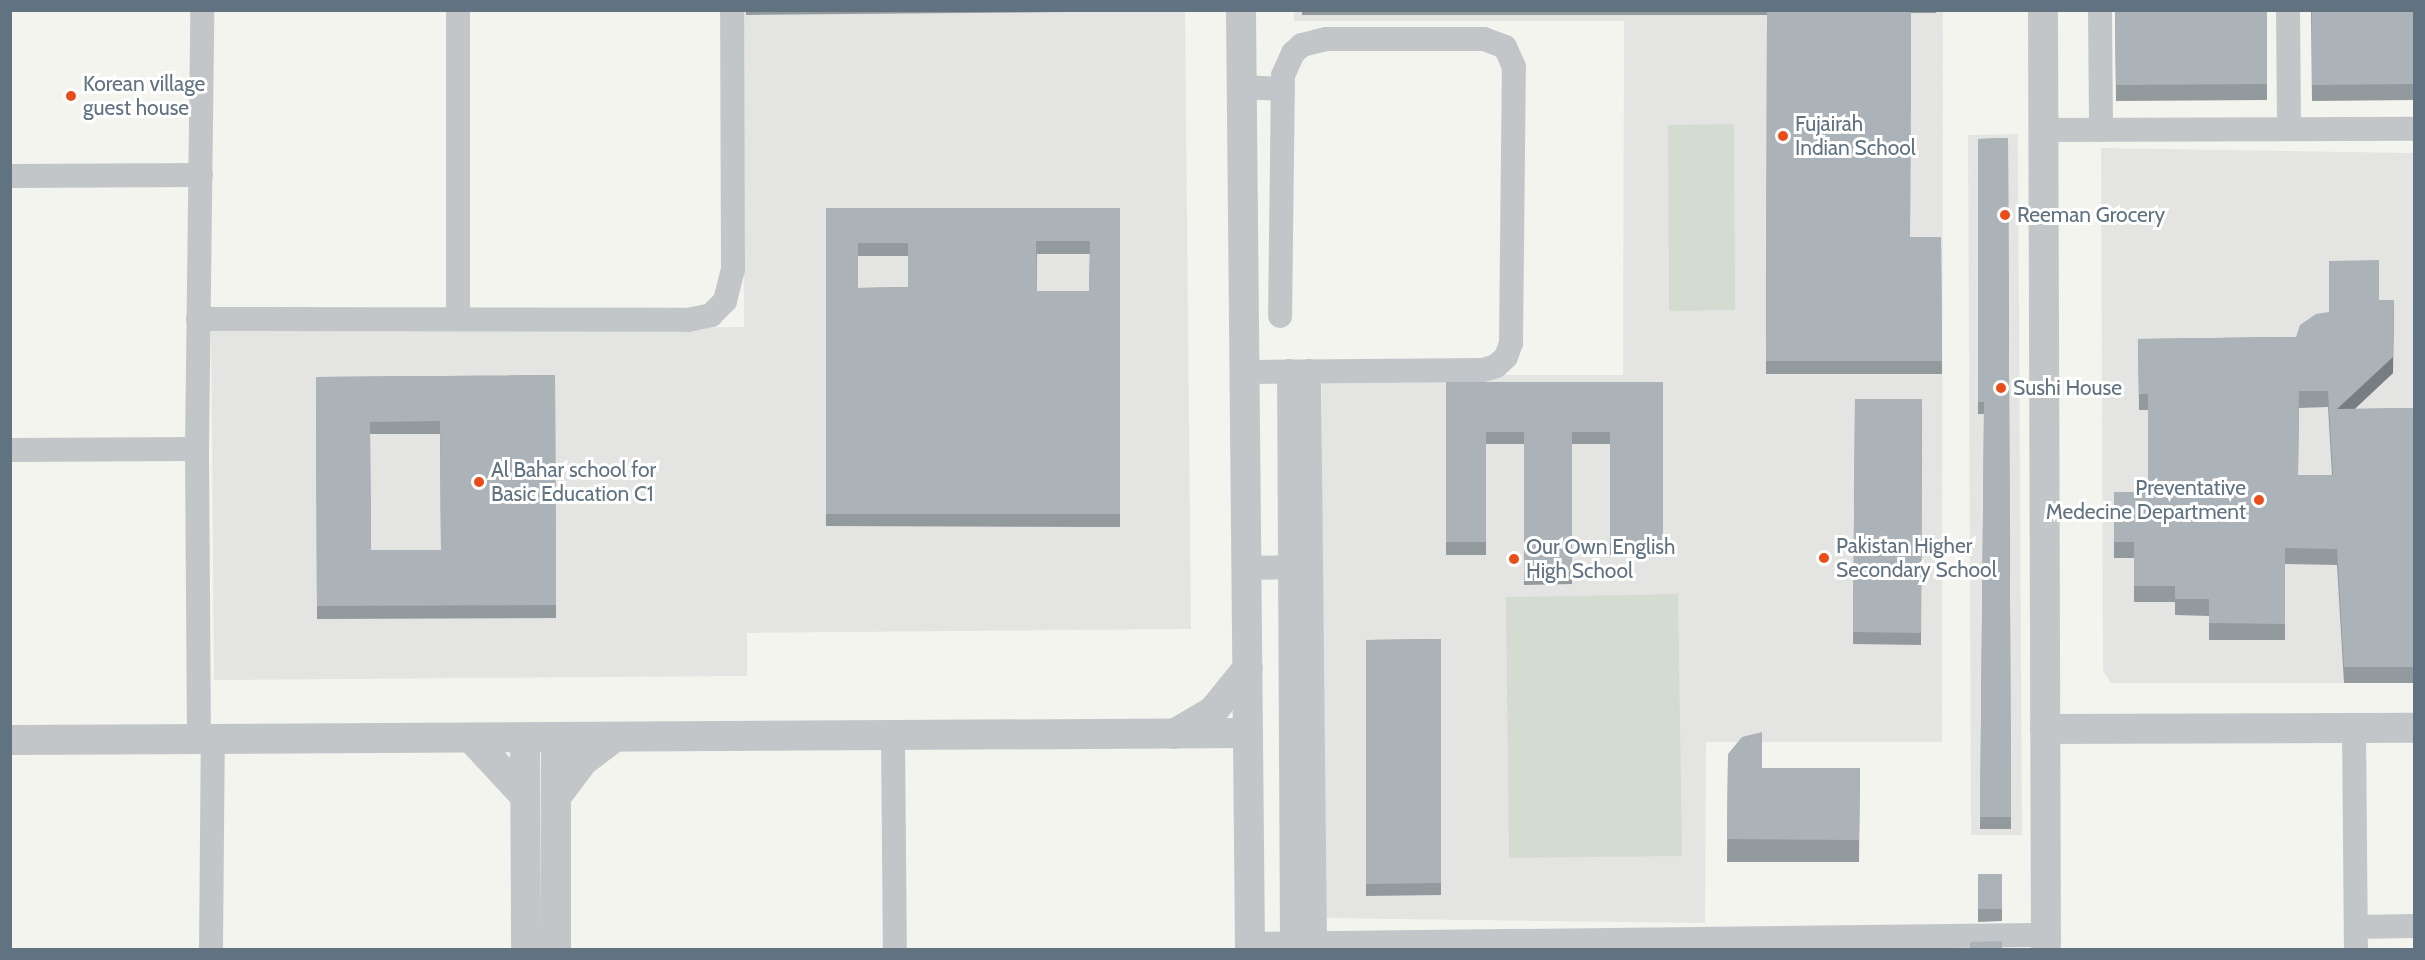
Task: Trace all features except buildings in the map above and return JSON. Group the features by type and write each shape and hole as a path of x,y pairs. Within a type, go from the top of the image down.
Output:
{"street":[{"path":"202,10 197,449 211,950"},
{"path":"458,10 458,318"},
{"path":"198,319 688,320 711,315 721,308 733,270 732,10"},
{"path":"1241,10 1247,372 1250,946 2046,942 2043,13"},
{"path":"2100,10 2101,130"},
{"path":"2288,10 2289,129"},
{"path":"1247,372 1483,370 1496,366 1506,357 1511,343 1514,67 1509,53 1492,40 1326,39 1302,45 1293,52 1283,75 1280,316"},
{"path":"1242,87 1283,89"},
{"path":"2043,130 2415,129"},
{"path":"10,176 201,175"},
{"path":"1299,371 1299,945"},
{"path":"10,450 197,449"},
{"path":"1248,568 1300,567"},
{"path":"1174,734 1213,711 1248,668"},
{"path":"2354,728 2356,938 2415,926"},
{"path":"2045,729 2415,728"},
{"path":"10,740 556,740 1248,733"},
{"path":"1174,734 1220,747 1241,767 1249,797"},
{"path":"893,735 895,950"},
{"path":"556,797 583,761 613,738"},
{"path":"472,739 525,796"},
{"path":"525,739 526,950"},
{"path":"556,740 556,950"}],"shaded area":[{"path":"742,11 1185,11 1191,629 747,633 747,676 214,680 211,331 744,327"},
{"path":"1294,11 1943,11 1942,742 1706,742 1705,923 1322,918 1322,375 1623,375 1624,21 1294,21"},
{"path":"1734,124 1735,310 1669,311 1668,125"},
{"path":"2018,134 2022,835 1971,835 1968,135"},
{"name":"Preventative Medecine Department","path":"2101,148 2414,153 2414,683 2111,683 2103,671"},
{"path":"1678,594 1682,856 1509,858 1506,597"}],"place":[{"name":"Korean village guest house","path":"71,96"},
{"name":"Fujairah Indian School","path":"1783,136"},
{"name":"Reeman Grocery","path":"2005,215"},
{"name":"Sushi House","path":"2001,388"},
{"name":"Al Bahar school for Basic Education C1","path":"479,482"},
{"name":"Preventative Medecine Department","path":"2259,500"},
{"name":"Pakistan Higher Secondary School","path":"1824,558"},
{"name":"Our Own English High School","path":"1514,559"}]}
